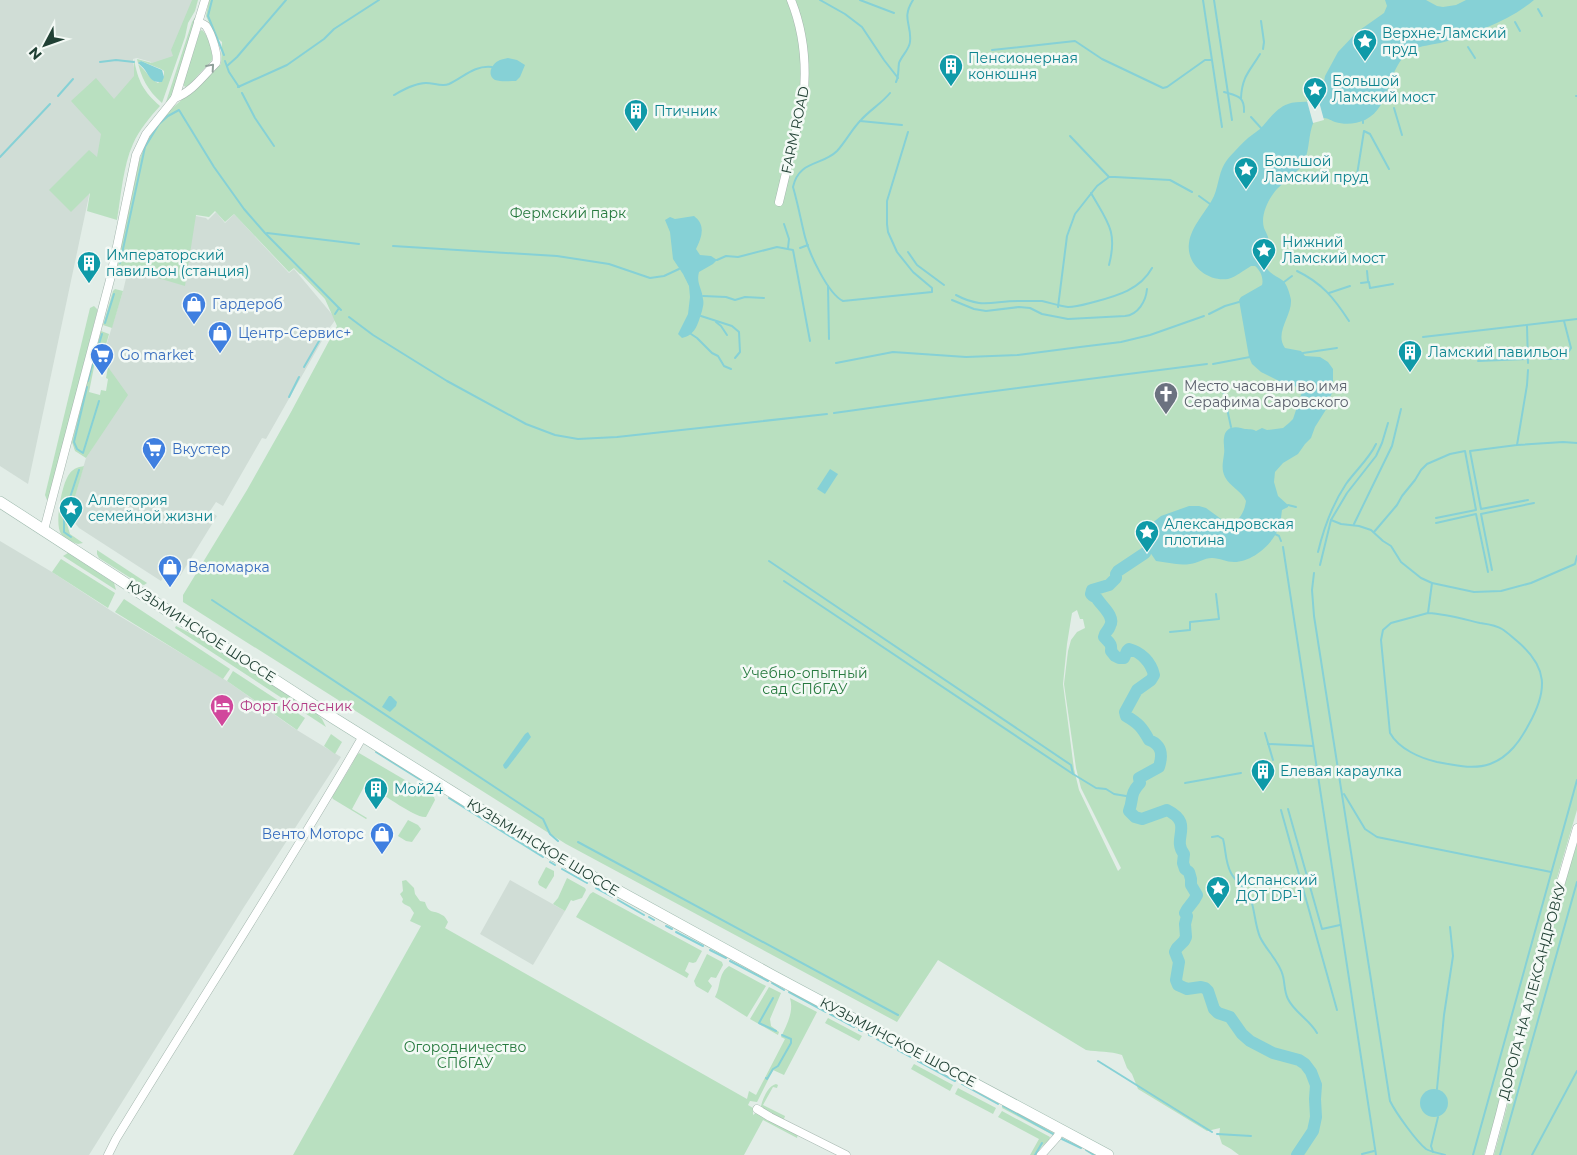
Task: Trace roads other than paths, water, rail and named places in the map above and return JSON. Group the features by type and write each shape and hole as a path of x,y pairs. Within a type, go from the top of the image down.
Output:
{"main road":[{"name":"КУЗЬМИНСКОЕ ШОССЕ","path":"0,502 363,736 595,880 1108,1155"}],"street":[{"path":"44,530 110,280 136,154 146,134 175,98 205,0"},
{"name":"FARM ROAD","path":"779,202 804,91 805,61 802,40 799,23 791,0"},
{"path":"175,98 184,95 218,59 207,27 198,22"},
{"path":"108,1155 121,1130 256,914 363,736"},
{"name":"ДОРОГА НА АЛЕКСАНДРОВКУ","path":"1488,1155 1540,954 1577,828"},
{"path":"757,1108 770,1117 846,1155"},
{"path":"1041,1155 1061,1130"}],"water":[{"path":"1385,0 1426,0 1443,7 1456,5 1466,0 1534,0 1514,14 1491,26 1411,51 1397,66 1385,96 1374,114 1365,120 1347,124 1324,118 1314,121 1304,162 1271,197 1264,212 1263,223 1269,242 1265,265 1269,271 1285,284 1291,300 1291,306 1282,330 1282,342 1285,348 1301,351 1305,356 1320,357 1328,362 1333,369 1332,393 1327,408 1315,427 1311,438 1298,454 1283,463 1275,472 1274,482 1278,496 1288,507 1282,510 1281,520 1275,535 1260,552 1248,559 1231,562 1212,558 1181,565 1156,561 1141,539 1151,524 1161,516 1189,506 1199,506 1206,508 1228,524 1238,519 1243,512 1246,501 1242,494 1230,484 1224,474 1224,440 1226,432 1230,428 1235,427 1256,431 1262,428 1267,430 1283,428 1293,419 1302,392 1299,387 1287,385 1261,372 1252,364 1249,357 1239,300 1262,285 1262,277 1258,270 1255,266 1251,266 1228,279 1213,278 1194,264 1189,251 1190,237 1214,196 1224,164 1243,142 1260,129 1280,108 1292,103 1313,101 1321,98 1325,76 1338,52 1357,32 1384,13 1387,6"},
{"path":"508,58 517,60 525,65 520,77 516,81 495,80 492,78 491,69 493,66 497,62"},
{"path":"141,61 162,70 164,77 162,82 155,82 151,79 138,63"},
{"path":"694,216 700,223 702,231 696,249 700,255 711,256 717,260 699,272 698,279 703,302 702,311 698,324 693,331 682,338 678,334 688,314 689,286 673,259 670,232 665,220 670,217 675,219"},
{"path":"830,469 838,474 825,494 817,489"},
{"path":"389,696 397,702 390,712 382,707"},
{"path":"528,732 531,737 508,767 504,768 503,765"},
{"path":"1434,1089 1444,1093 1448,1103 1444,1113 1434,1117 1424,1113 1420,1103 1424,1093"}],"waterway":[{"path":"212,0 208,16 224,55"},
{"path":"227,66 286,0"},
{"path":"238,87 287,65 324,39 334,29 379,0"},
{"path":"820,0 845,14 862,27 898,78"},
{"path":"860,0 894,13"},
{"path":"896,82 899,63 910,42 907,17 913,0"},
{"path":"1203,0 1222,127"},
{"path":"1214,0 1232,120"},
{"path":"1538,9 1542,16"},
{"path":"1261,21 1263,49"},
{"path":"1515,22 1520,31"},
{"path":"992,50 1075,41 1102,59 1163,88 1205,60 1211,60"},
{"path":"1468,47 1475,58"},
{"path":"1241,98 1245,79 1260,54"},
{"path":"100,62 116,60 134,62"},
{"path":"225,61 229,72 239,87"},
{"path":"394,95 422,83 446,85 474,70 492,67"},
{"path":"58,96 73,79"},
{"path":"1224,92 1242,100 1244,112"},
{"path":"242,93 255,118 274,146"},
{"path":"890,93 868,113 837,151 800,172 793,187 805,237 811,253 825,282 837,297 843,301 932,292 932,288 913,272 897,252 888,232 887,201 908,132"},
{"path":"0,157 50,104"},
{"path":"1394,108 1402,135"},
{"path":"120,263 145,147 159,124 179,110 214,167 244,209 341,310"},
{"path":"1251,117 1261,128"},
{"path":"860,121 902,125"},
{"path":"1356,181 1364,131 1370,134 1389,169"},
{"path":"1070,136 1109,177"},
{"path":"1058,307 1067,236 1075,214 1097,186 1109,177 1170,180 1192,192"},
{"path":"1091,193 1109,227 1112,243 1109,265"},
{"path":"1199,196 1210,204"},
{"path":"784,224 789,239 788,248"},
{"path":"267,233 359,244"},
{"path":"800,248 808,245"},
{"path":"393,246 557,256 609,264 650,278 664,276 679,269"},
{"path":"717,260 726,256 738,257 777,247 793,250 810,341"},
{"path":"908,252 917,265 944,285"},
{"path":"956,295 980,303 1042,301 1068,307 1111,297 1127,291 1141,282 1152,268"},
{"path":"1297,271 1314,281 1327,292 1349,321"},
{"path":"1367,271 1368,281"},
{"path":"1284,282 1292,276"},
{"path":"1361,283 1369,282 1370,288 1393,284"},
{"path":"828,286 829,339"},
{"path":"1329,293 1350,286"},
{"path":"952,300 974,309 986,311 1019,307 1030,308 1042,314 1068,319 1125,316 1134,313 1140,307 1147,289"},
{"path":"105,323 114,294"},
{"path":"703,296 726,297 735,300 745,297 764,298"},
{"path":"1209,314 1239,302"},
{"path":"335,314 339,308"},
{"path":"701,316 732,326 739,332 740,352 735,358"},
{"path":"836,363 893,352 966,357 1018,355 1121,342 1150,335 1204,316"},
{"path":"349,317 373,335 447,381 526,424 555,435 578,439 617,437 827,414"},
{"path":"1423,337 1577,319"},
{"path":"1542,359 1564,359 1571,348 1564,321"},
{"path":"716,322 727,335"},
{"path":"1527,326 1528,363"},
{"path":"304,367 326,329"},
{"path":"95,357 102,334"},
{"path":"691,334 718,356 724,366 731,369"},
{"path":"1303,353 1337,348"},
{"path":"1213,364 1250,357"},
{"path":"1478,361 1527,359"},
{"path":"88,381 93,362"},
{"path":"834,413 1207,364"},
{"path":"1528,370 1517,445 1470,451 1481,509 1528,500"},
{"path":"289,397 299,377"},
{"path":"1280,387 1284,383"},
{"path":"87,387 74,442 77,449 83,453 99,401"},
{"path":"1223,390 1231,427"},
{"path":"1354,524 1392,446 1401,409"},
{"path":"1320,565 1331,520 1347,493 1376,456 1388,423"},
{"path":"1517,445 1577,443"},
{"path":"1318,552 1326,525 1337,500 1346,484 1366,460 1376,444"},
{"path":"1374,532 1397,505 1427,464 1450,454 1465,451 1476,510 1436,518"},
{"path":"71,537 64,532 64,516 79,470"},
{"path":"1492,570 1481,514 1534,503"},
{"path":"1288,505 1296,507"},
{"path":"1436,523 1476,514 1488,572"},
{"path":"1331,520 1371,530 1391,546 1401,562 1421,578 1432,583 1474,592 1501,591 1531,583 1575,564 1577,556"},
{"path":"1275,534 1279,536 1281,541"},
{"path":"1283,547 1376,1155"},
{"path":"1145,553 1118,571 1116,578 1109,585 1092,590 1091,594 1096,597 1111,618 1110,626 1104,637 1111,645 1111,651 1119,658 1124,658 1129,649 1138,652 1148,662 1154,675 1151,680 1137,690 1125,712 1126,716 1137,723 1149,740 1157,744 1161,754 1159,767 1139,778 1140,783 1133,794 1129,811 1135,817 1142,819 1167,810 1180,821 1180,842 1184,854 1183,863 1185,869 1189,872 1191,885 1197,895 1185,913 1187,916 1185,924 1186,937 1175,952 1179,962 1176,980 1178,985 1187,989 1205,988 1208,991 1214,1009 1218,1013 1230,1017 1242,1034 1250,1041 1273,1053 1299,1060 1311,1072 1316,1085 1316,1117 1313,1131 1297,1155"},
{"path":"769,561 1071,765 1073,774"},
{"path":"1314,573 1312,590 1314,616 1390,1101 1406,1126 1426,1149 1445,1155"},
{"path":"784,581 1073,774 1096,788 1106,789 1114,794 1131,799"},
{"path":"1428,613 1391,623 1383,630 1381,640 1390,733 1404,748 1430,760 1477,767 1497,761 1513,748 1535,712 1542,690 1539,670 1535,660 1527,651 1500,628 1441,614 1428,613 1432,583"},
{"path":"1170,632 1190,630 1190,622 1219,619 1216,594"},
{"path":"212,600 543,819 550,834 558,841"},
{"path":"1265,733 1273,760"},
{"path":"1268,744 1313,746"},
{"path":"376,752 440,792"},
{"path":"1185,783 1241,773"},
{"path":"1473,1155 1577,780"},
{"path":"1344,794 1365,829 1377,837 1551,872"},
{"path":"449,798 543,857"},
{"path":"1288,809 1322,929 1340,925"},
{"path":"1281,810 1337,1010"},
{"path":"1212,837 1218,836 1223,839 1229,869 1233,877 1249,896 1260,937 1281,971 1288,999 1317,1033"},
{"path":"578,842 898,1015"},
{"path":"550,862 555,865"},
{"path":"562,869 587,883"},
{"path":"1500,1155 1577,882"},
{"path":"596,888 613,897"},
{"path":"618,900 644,915"},
{"path":"649,917 654,920"},
{"path":"666,926 672,929"},
{"path":"1437,1089 1444,1015 1453,956 1450,927"},
{"path":"676,932 703,946"},
{"path":"710,950 726,958"},
{"path":"730,961 768,981"},
{"path":"772,983 784,990"},
{"path":"789,992 826,1012"},
{"path":"773,998 759,1023 776,1031"},
{"path":"830,1014 854,1027"},
{"path":"766,1078 778,1066 791,1043 791,1039 782,1035"},
{"path":"877,1039 892,1047"},
{"path":"898,1050 911,1057"},
{"path":"918,1061 955,1081"},
{"path":"1098,1061 1212,1132"},
{"path":"1532,1155 1577,1071"},
{"path":"962,1084 998,1104"},
{"path":"1003,1106 1053,1134"},
{"path":"1433,1152 1431,1146 1438,1117"},
{"path":"1217,1134 1251,1136"},
{"path":"1062,1139 1081,1148"},
{"path":"1035,1155 1042,1143"},
{"path":"1086,1150 1094,1155"},
{"path":"1362,1154 1374,1151"}],"place":[{"name":"Верхне-Ламский пруд","path":"1365,62"},
{"name":"Пенсионерная конюшня","path":"951,87"},
{"name":"Большой Ламский мост","path":"1315,110"},
{"name":"Птичник","path":"636,132"},
{"name":"Большой Ламский пруд","path":"1246,190"},
{"name":"Нижний Ламский мост","path":"1264,271"},
{"name":"Императорский павильон (станция)","path":"89,284"},
{"name":"Гардероб","path":"194,325"},
{"name":"Центр-Сервис+","path":"220,354"},
{"name":"Ламский павильон","path":"1410,373"},
{"name":"Go market","path":"102,376"},
{"name":"Место часовни во имя Серафима Саровского","path":"1166,415"},
{"name":"Вкустер","path":"154,470"},
{"name":"Аллегория семейной жизни","path":"71,529"},
{"name":"Александровская плотина","path":"1147,553"},
{"name":"Веломарка","path":"170,588"},
{"name":"Форт Колесник","path":"222,727"},
{"name":"Елевая караулка","path":"1263,792"},
{"name":"Мой24","path":"376,810"},
{"name":"Венто Моторс","path":"382,855"},
{"name":"Испанский ДОТ DP-1","path":"1218,909"}],"park label":[{"name":"Фермский парк","path":"568,213"},
{"name":"Учебно-опытный сад СПбГАУ","path":"805,682"},
{"name":"Огородничество СПбГАУ","path":"465,1056"}]}
